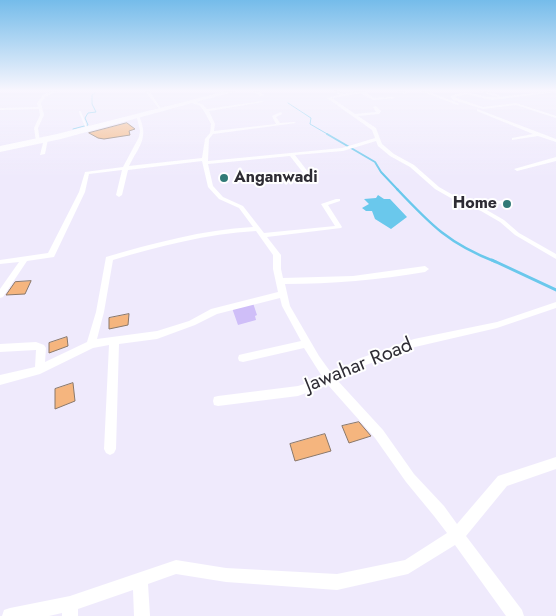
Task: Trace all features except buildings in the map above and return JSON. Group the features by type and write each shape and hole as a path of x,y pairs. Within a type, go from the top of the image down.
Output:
{"highway":[{"path":"0,149 117,120"}],"street":[{"path":"40,120 36,128 42,140 42,154"},
{"path":"119,195 126,168 141,141 144,130 139,120"},
{"path":"211,120 213,124 212,133 207,139 205,161 210,186 221,198 241,207 277,255 277,269 286,306 306,344 330,380 380,434 410,478 458,535 516,616"},
{"path":"276,120 279,125"},
{"path":"362,120 374,129 380,145 392,155 412,166 438,188 502,221 517,234 556,257"},
{"path":"502,120 556,141"},
{"path":"212,133 294,123"},
{"path":"514,139 539,134"},
{"path":"0,262 25,260 51,254 82,192 87,173 343,149 378,139"},
{"path":"292,154 312,182"},
{"path":"517,169 556,159"},
{"path":"91,344 100,312 109,259 170,240 235,230 258,232 336,228 339,227 324,204 338,200"},
{"path":"0,296 25,260"},
{"path":"281,281 311,281 396,275 425,269"},
{"path":"0,380 40,369 91,344 157,335 192,323 214,311 284,294"},
{"name":"Jawahar Road","path":"218,401 298,391 330,380 362,362 414,343 497,325 556,305"},
{"path":"110,449 114,340"},
{"path":"244,358 306,344"},
{"path":"0,348 36,346 41,348 40,369"},
{"path":"10,616 70,610 176,567 226,575 337,582 408,567 458,535 503,481 556,462"},
{"path":"140,580 142,616"}],"lane":[{"path":"83,120 86,127"},
{"path":"469,205 502,202"}],"shaded area":[{"path":"253,303 257,315 255,316 256,320 238,325 232,308"}],"water":[{"path":"378,195 384,199 390,199 407,217 391,229 375,219 372,211 366,211 362,208 369,204 364,199 376,198"}],"waterway":[{"path":"73,129 88,125 86,120"},
{"path":"311,120 310,124 329,135"},
{"path":"327,134 375,162 381,172 398,190"},
{"path":"397,189 442,232 465,248 496,262"},
{"path":"492,260 556,290"}],"place":[{"name":"Anganwadi","path":"224,178"},
{"name":"Home","path":"507,204"}]}
